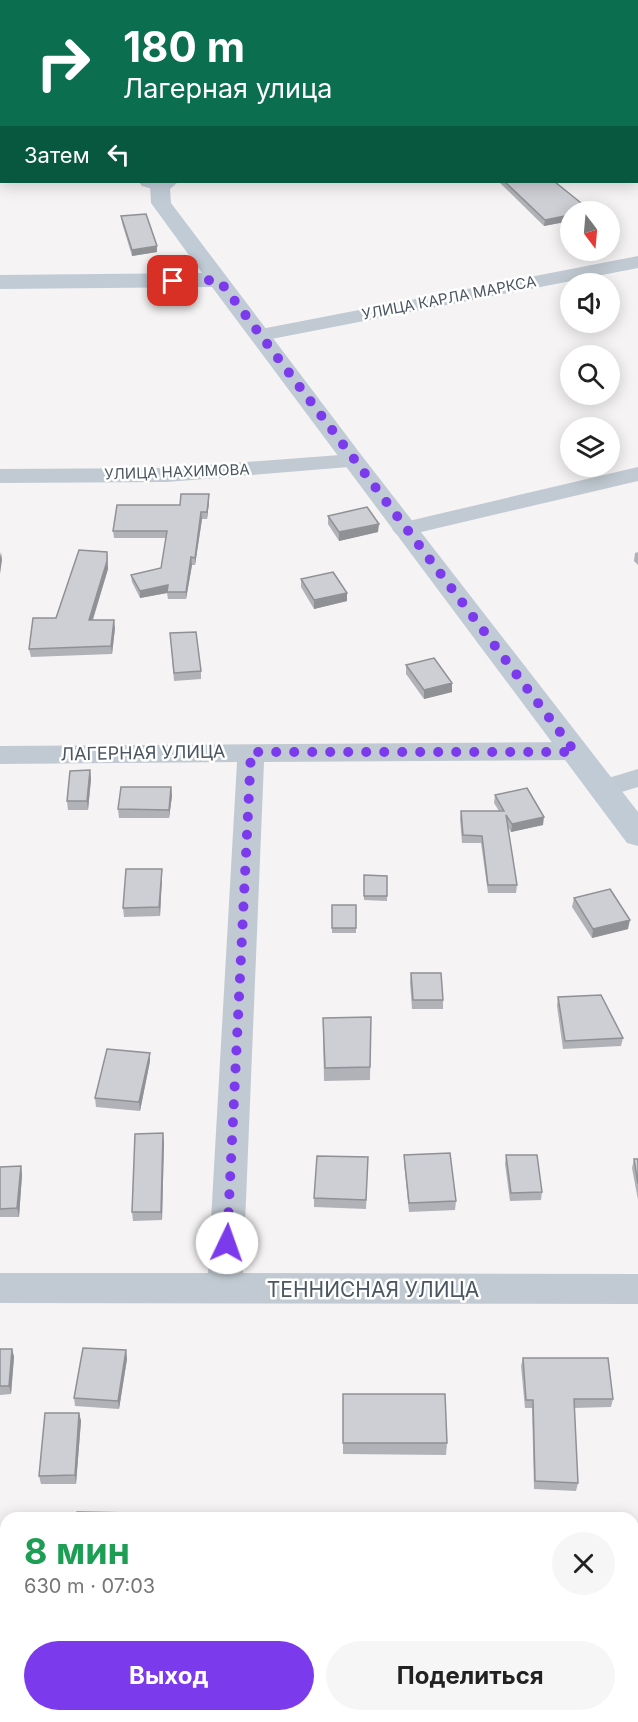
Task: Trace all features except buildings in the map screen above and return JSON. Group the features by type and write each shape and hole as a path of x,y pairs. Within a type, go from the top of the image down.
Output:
{"main road":[{"path":"158,183 161,203 404,529 638,835"},
{"path":"0,282 219,280"}],"street":[{"name":"УЛИЦА КАРЛА МАРКСА","path":"261,335 638,262"},
{"name":"УЛИЦА НАХИМОВА","path":"0,476 167,475 353,461"},
{"path":"404,529 638,474"},
{"path":"225,1290 251,752"},
{"name":"ЛАГЕРНАЯ УЛИЦА","path":"0,755 575,752"},
{"path":"602,789 638,778"},
{"name":"ТЕННИСНАЯ УЛИЦА","path":"0,1288 638,1289"}],"route":[{"path":"173,281 219,280 366,478 575,752 251,752 227,1243"}]}
